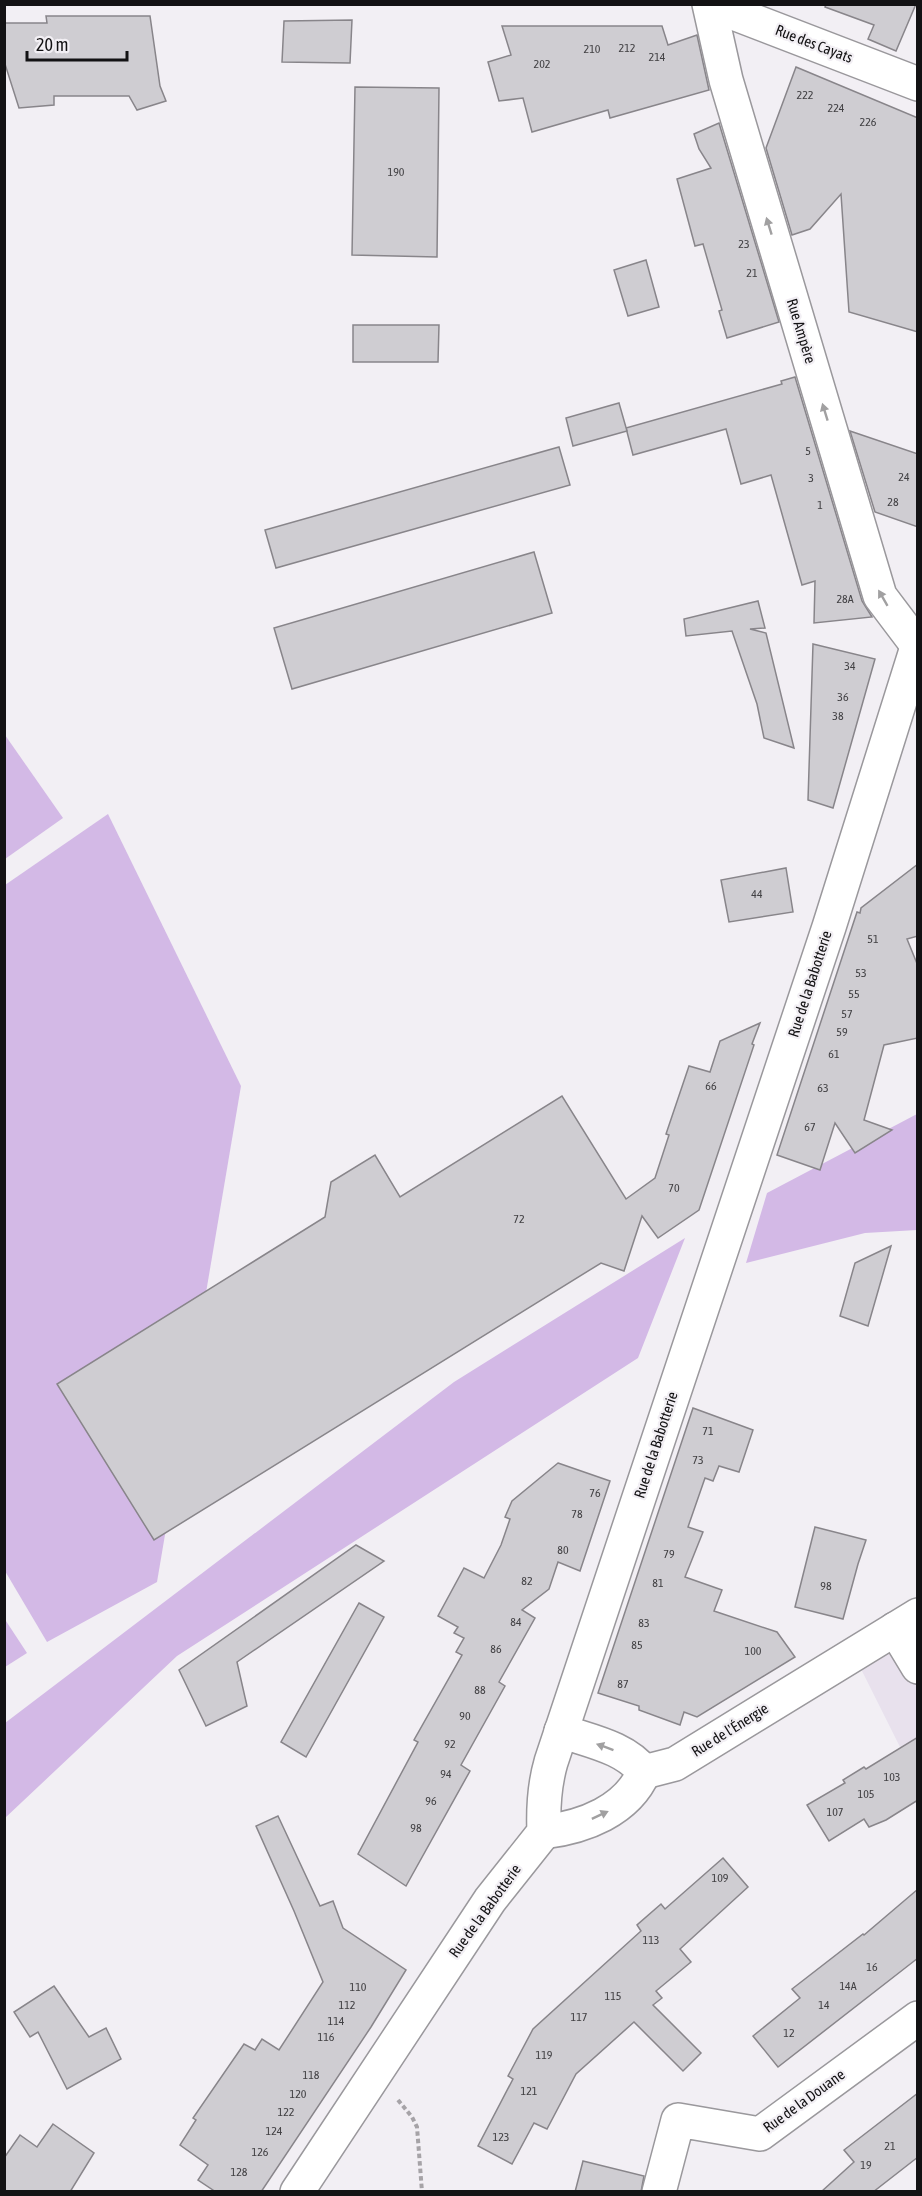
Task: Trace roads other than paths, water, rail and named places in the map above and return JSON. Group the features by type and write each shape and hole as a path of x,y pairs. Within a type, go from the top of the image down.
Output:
{"street":[{"name":"Rue des Cayats","path":"710,4 918,84"},
{"name":"Rue Ampère","path":"710,4 726,80 880,596 917,645"},
{"name":"Rue de la Babotterie","path":"297,2192 490,1900 544,1832 545,1783 561,1731 826,938 917,645"},
{"path":"906,1622 918,1667"},
{"name":"Rue de l'Énergie","path":"644,1772 675,1764 906,1622"},
{"path":"544,1832 563,1830 586,1822 621,1804 635,1790 644,1772 629,1757 613,1749 561,1731"},
{"name":"Rue de la Douane","path":"659,2192 678,2120 760,2134 918,2018"}]}
